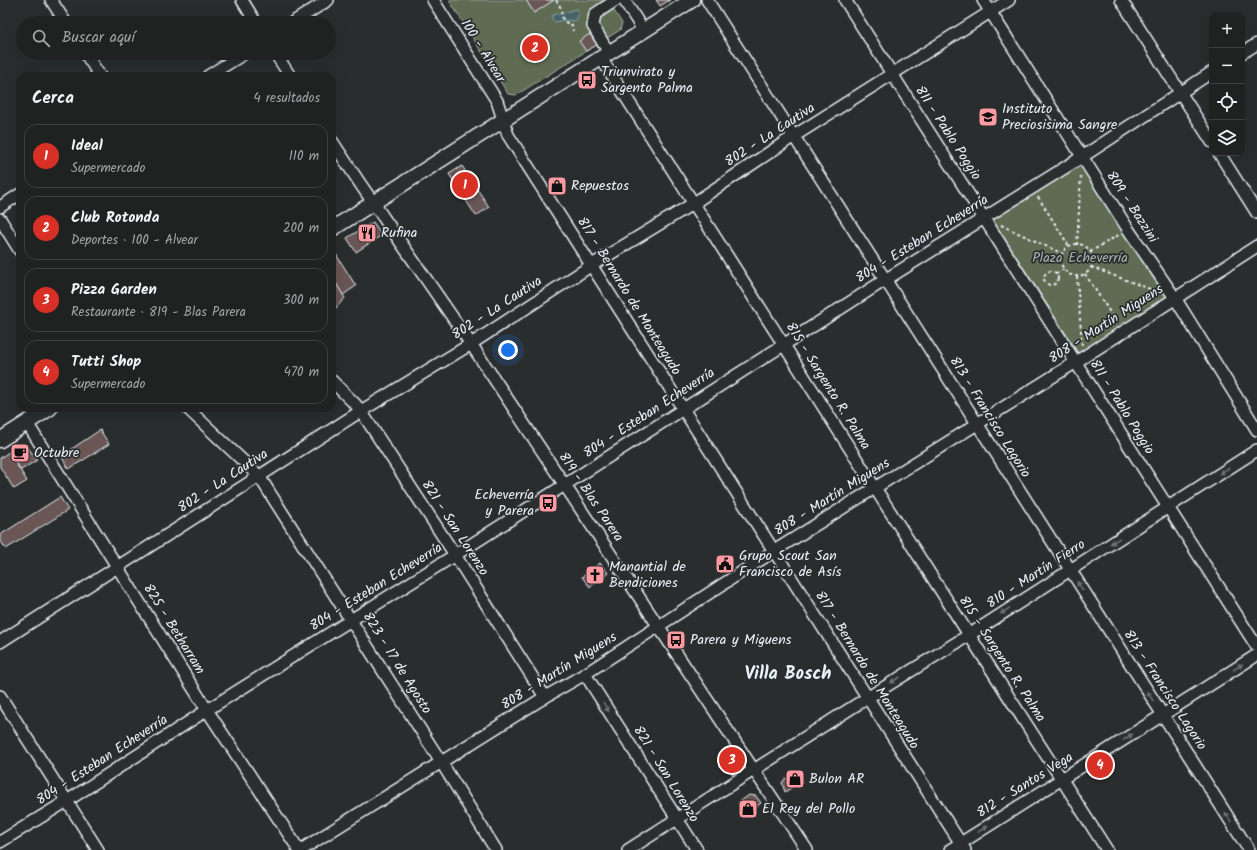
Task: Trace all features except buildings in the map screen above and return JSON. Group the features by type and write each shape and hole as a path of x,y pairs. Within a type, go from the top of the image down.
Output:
{"main road":[{"path":"336,226 692,0"},
{"path":"0,440 44,412"}],"street":[{"path":"51,0 61,16"},
{"path":"242,0 252,16"},
{"path":"303,16 328,0"},
{"name":"100 - Alvear","path":"433,0 497,101 501,109 503,120"},
{"name":"815 - Sargento R. Palma","path":"616,0 595,14 593,26 605,55 694,203 1107,850"},
{"path":"624,0 643,30"},
{"name":"813 - Francisco Lagorio","path":"707,0 1249,850"},
{"name":"811 - Pablo Poggio","path":"845,0 892,75 988,215 1079,360 1168,508 1257,647"},
{"name":"809 - Bazzini","path":"983,0 1257,430"},
{"name":"802 - La Cautiva","path":"0,642 258,476 471,344 592,265 694,203 794,136 1010,0"},
{"path":"1122,0 1209,137"},
{"path":"1245,52 1257,44"},
{"path":"90,60 97,72"},
{"path":"214,72 234,60"},
{"path":"280,60 287,72"},
{"name":"804 - Esteban Echeverría","path":"0,842 67,801 207,710 455,555 885,280 1082,157 1209,74"},
{"name":"817 - Bernardo de Monteagudo","path":"503,120 508,135 962,847"},
{"name":"819 - Blas Parera","path":"336,147 471,344 807,850"},
{"path":"1221,156 1257,213"},
{"path":"0,207 16,197"},
{"path":"0,219 16,245"},
{"name":"808 - Martín Miguens","path":"300,850 545,697 585,674 774,551 1079,360 1257,246"},
{"name":"821 - San Lorenzo","path":"336,385 361,411 545,697"},
{"name":"823 - 17 de Agosto","path":"191,412 258,476 496,850"},
{"name":"825 - Betharram","path":"27,423 207,710 300,850"},
{"name":"810 - Martín Fierro","path":"628,850 969,635 1257,450"},
{"name":"812 - Santos Vega","path":"950,850 962,847 1061,780 1257,655"},
{"name":"821 - San Lorenzo","path":"585,674 697,850"},
{"path":"0,696 98,850"}],"path":[{"path":"556,0 561,8 561,16 563,21 572,25 573,31"},
{"path":"1077,244 1082,157"},
{"path":"1032,188 1070,246"},
{"path":"988,215 998,223 1063,254"},
{"path":"1090,252 1128,229"},
{"path":"1077,244 1084,246 1093,258 1091,267 1085,274 1077,276 1072,275 1064,269 1062,264 1063,254 1070,246 1077,244"},
{"path":"1091,267 1174,298"},
{"path":"1056,274 1064,269"},
{"path":"1052,271 1056,274 1057,279 1054,283 1048,284 1045,281 1044,277 1048,272 1052,271"},
{"path":"1085,274 1122,332"},
{"path":"1077,276 1079,360"}],"green space":[{"path":"449,0 607,0 622,23 620,30 516,95 508,94"},
{"name":"Plaza Echeverría","path":"1081,162 1167,296 1079,354 993,220"}],"water":[{"path":"577,9 578,14 575,21 564,20 555,22 552,19 552,16 555,14 562,14"}],"place":[{"name":"Club Rotonda","path":"535,48"},
{"name":"Triunvirato y Sargento Palma","path":"587,80"},
{"name":"Instituto Preciosisima Sangre","path":"988,117"},
{"name":"Ideal","path":"465,185"},
{"name":"Repuestos","path":"557,186"},
{"name":"Rufina","path":"367,233"},
{"name":"Octubre","path":"20,453"},
{"name":"Echeverría y Parera","path":"548,503"},
{"name":"Grupo Scout San Francisco de Asís","path":"725,564"},
{"name":"Manantial de Bendiciones","path":"595,575"},
{"name":"Parera y Miguens","path":"676,640"},
{"name":"Pizza Garden","path":"732,760"},
{"name":"Tutti Shop","path":"1100,765"},
{"name":"Bulon AR","path":"795,779"},
{"name":"El Rey del Pollo","path":"748,809"}],"district":[{"name":"Villa Bosch","path":"788,674"}]}
